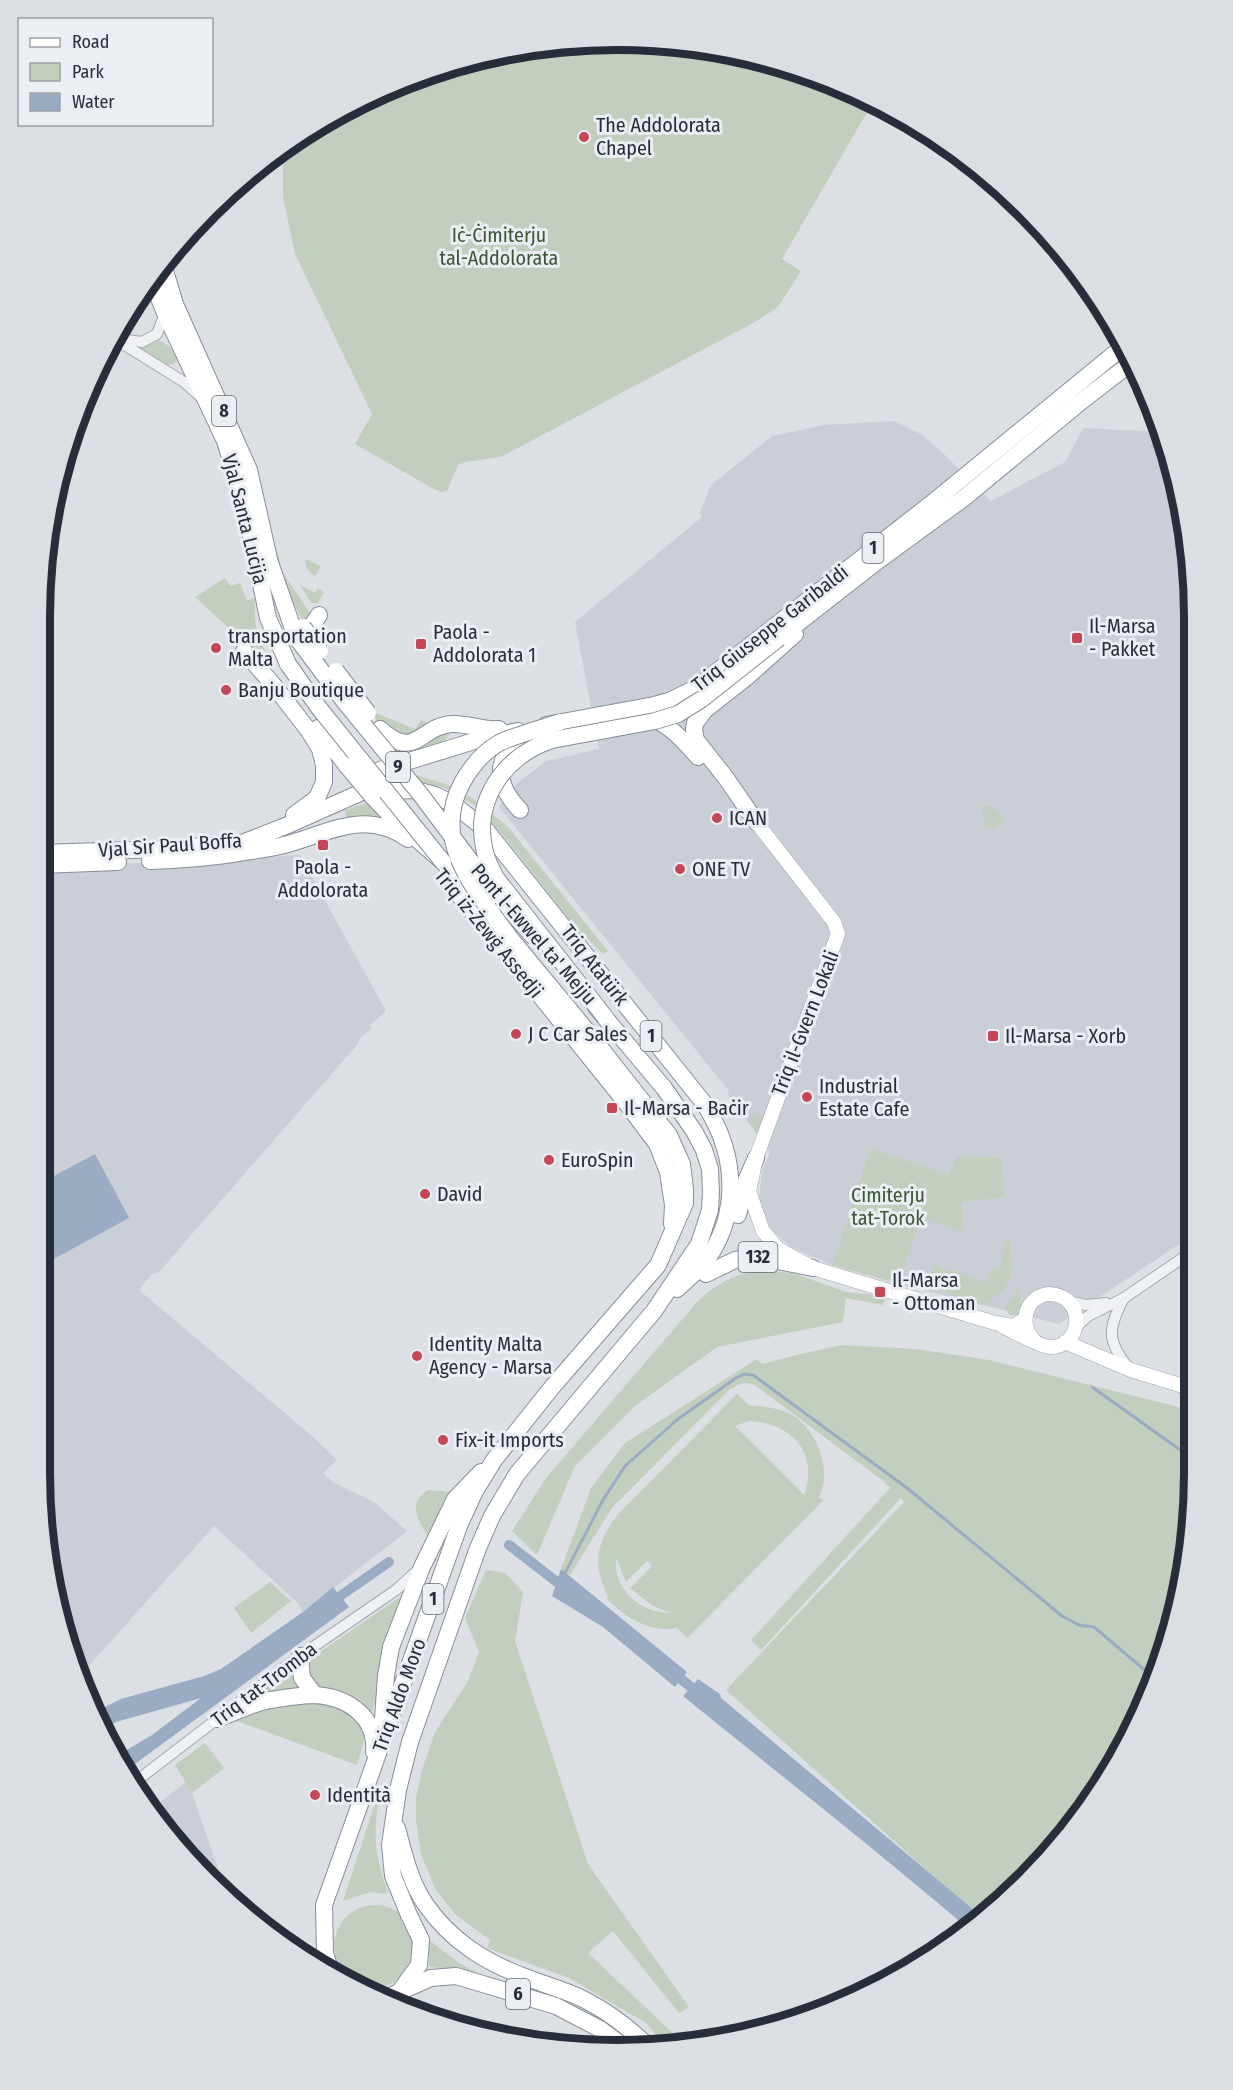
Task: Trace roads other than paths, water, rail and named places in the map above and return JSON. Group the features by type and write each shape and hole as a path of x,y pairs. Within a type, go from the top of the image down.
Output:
{"highway":[{"name":"Vjal Santa Luċija","path":"166,273 175,304 249,470 270,563 303,632"},
{"name":"Vjal Santa Luċija","path":"155,288 225,441 245,506 268,618 294,663 411,807 444,862"},
{"name":"Triq Giuseppe Garibaldi","path":"560,722 669,701 705,681 932,503 1117,351"},
{"name":"Triq Giuseppe Garibaldi","path":"605,1017 496,878 485,853 483,813 492,788 507,766 528,749 539,744 655,721 678,714 702,699 835,594 964,498 1126,367"},
{"name":"1","path":"757,822 696,740 695,723 705,710 784,645 835,594"},
{"path":"319,615 303,632 380,729 392,740 407,744 447,724 455,723 494,730 560,722"},
{"name":"Pont l-Ewwel ta' Mejju","path":"303,632 344,701 421,795 499,898 605,1017 680,1109 704,1150 710,1169 711,1192 706,1226 699,1244 654,1311 632,1338"},
{"path":"281,827 317,798 324,782 324,765 320,749 309,731 244,651 258,655 270,664 372,796 394,819 444,862 510,938"},
{"path":"604,715 632,713 660,721 683,740 757,822"},
{"path":"281,827 380,770 484,738 560,722"},
{"name":"1","path":"560,722 499,744 474,764 459,789 452,818 452,835 456,855 462,868 510,938 660,1121 677,1150 684,1178 685,1203 671,1240"},
{"path":"520,810 504,789 502,760 511,747 533,732"},
{"name":"Vjal Sir Paul Boffa","path":"50,853 164,849 242,843 362,792 416,790 435,795"},
{"name":"Triq Atatürk","path":"435,795 469,815 501,847 703,1102 721,1133 728,1153 731,1195 728,1214 720,1236 701,1267 654,1311"},
{"name":"Vjal Sir Paul Boffa","path":"50,865 176,860 248,852 285,845 346,826"},
{"name":"Triq iż-Żewġ Assedji","path":"346,826 376,826 403,836 428,857 624,1100 657,1144 668,1172 673,1205 671,1240"},
{"path":"632,1338 706,1274 723,1254 736,1226 746,1181 756,1158"},
{"name":"Triq Aldo Moro","path":"328,1962 325,1953 324,1905 459,1526 475,1491 494,1460 553,1386 658,1265 671,1240"},
{"name":"132","path":"706,1274 735,1260 753,1256 813,1268"},
{"name":"Triq Aldo Moro","path":"394,1994 419,1965 421,1940 393,1876 390,1845 401,1776 410,1742 457,1603 492,1516 517,1474 632,1338"},
{"path":"381,1741 386,1676 391,1647 422,1567 455,1499 494,1460"},
{"path":"300,1656 302,1678 315,1695"},
{"path":"218,1719 268,1700 315,1695 331,1698 353,1707 370,1725 374,1734 372,1770"},
{"name":"1","path":"395,1822 415,1886 426,1904 458,1941 497,1966 584,1999 609,2014 640,2039"},
{"name":"1","path":"314,1953 313,1942 324,1905"},
{"name":"6","path":"394,1994 431,1978 456,1976 556,2006 600,2029 615,2040"}],"main road":[{"name":"Triq il-Gvern Lokali","path":"757,822 834,922 838,934 773,1107"},
{"name":"132","path":"773,1107 756,1158 749,1191 763,1231 778,1249 813,1268 995,1323 1042,1345 1051,1347 1072,1334"},
{"path":"1034,1340 1028,1333 1025,1319 1030,1305 1041,1297 1055,1295 1068,1301 1076,1313 1072,1334 1095,1356 1184,1386"},
{"name":"132","path":"995,1323 1012,1326 1025,1319"}],"street":[{"path":"122,339 142,342 157,333 165,313"},
{"path":"121,342 184,382 209,405"},
{"path":"1072,1334 1088,1316 1124,1298 1184,1257"},
{"path":"1068,1301 1082,1305 1095,1305 1124,1298"},
{"path":"1124,1298 1113,1323 1111,1336 1114,1348 1131,1370"},
{"name":"Triq tat-Tromba","path":"139,1779 300,1656 396,1590 422,1567"}],"water":[{"path":"95,1154 129,1218 50,1261 50,1178"},
{"path":"561,1569 687,1672 675,1687 603,1627 552,1596"},
{"path":"333,1587 349,1607 131,1767 123,1752 152,1735 201,1698 109,1726 101,1709 121,1699 204,1676 221,1669 303,1612"},
{"path":"698,1679 720,1694 721,1698 976,1912 962,1923 683,1696"}],"waterway":[{"path":"564,1575 603,1500 625,1466 678,1419 736,1378 744,1374 753,1375 907,1488 1062,1616 1079,1625 1094,1627 1147,1672"},
{"path":"1092,1387 1184,1453"},
{"path":"509,1545 566,1589"},
{"path":"330,1603 389,1562"},
{"path":"671,1671 701,1695"}],"place":[{"name":"The Addolorata Chapel","path":"584,137"},
{"name":"Il-Marsa - Pakket","path":"1077,638"},
{"name":"Paola - Addolorata 1","path":"421,644"},
{"name":"transportation Malta","path":"216,648"},
{"name":"Banju Boutique","path":"226,690"},
{"name":"ICAN","path":"717,818"},
{"name":"Paola - Addolorata","path":"323,845"},
{"name":"ONE TV","path":"680,869"},
{"name":"J C Car Sales","path":"516,1034"},
{"name":"Il-Marsa - Xorb","path":"993,1036"},
{"name":"Industrial Estate Cafe","path":"807,1097"},
{"name":"Il-Marsa - Baċir","path":"612,1108"},
{"name":"EuroSpin","path":"549,1160"},
{"name":"David","path":"425,1194"},
{"name":"Il-Marsa - Ottoman","path":"880,1292"},
{"name":"Identity Malta Agency - Marsa","path":"417,1356"},
{"name":"Fix-it Imports","path":"443,1440"},
{"name":"Identità","path":"315,1795"}],"park label":[{"name":"Iċ-Ċimiterju tal-Addolorata","path":"499,246"},
{"name":"Cimiterju tat-Torok","path":"888,1206"}]}
